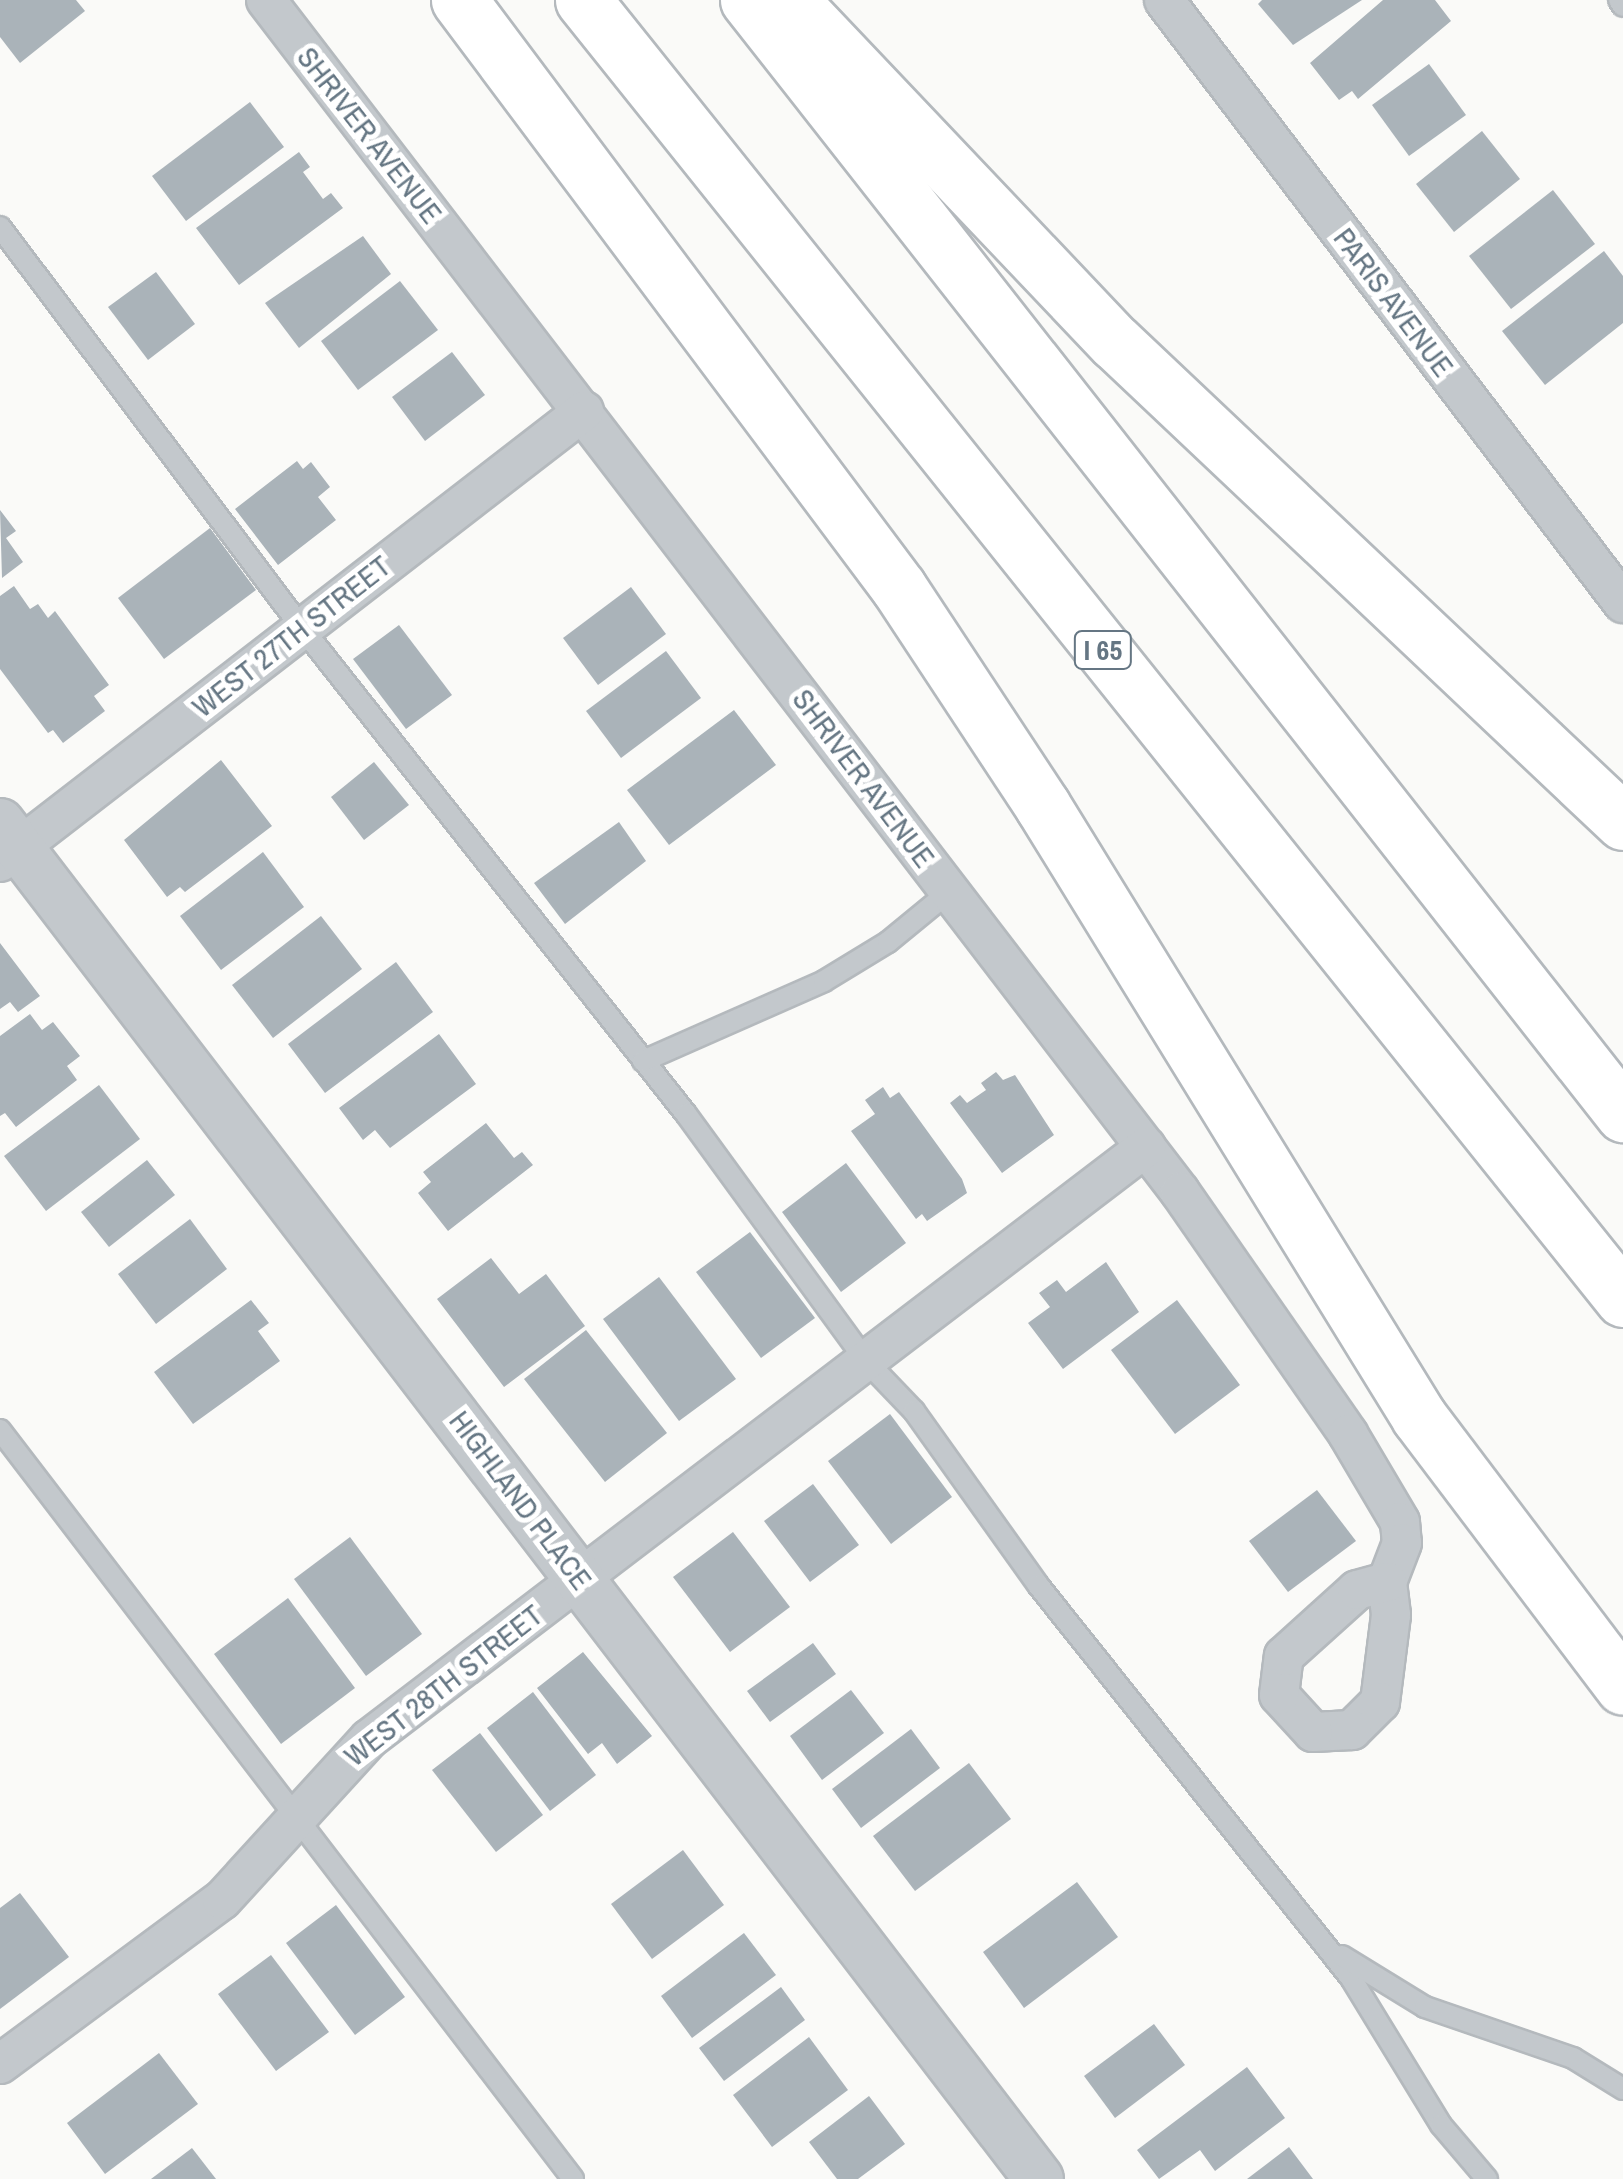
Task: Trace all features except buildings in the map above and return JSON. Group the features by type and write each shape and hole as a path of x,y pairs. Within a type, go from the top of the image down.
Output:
{"highway":[{"path":"460,0 899,588 1042,805 1419,1417 1623,1687"},
{"name":"I 65","path":"583,0 1623,1299"},
{"path":"748,0 1623,1114"},
{"path":"790,0 1141,368 1623,822"}],"street":[{"name":"SHRIVER AVENUE","path":"266,0 1146,1147 1348,1434 1400,1522 1402,1544 1386,1582"},
{"name":"PARIS AVENUE","path":"1164,0 1623,603"},
{"name":"WEST 27TH STREET","path":"6,844 302,628 584,412"},
{"name":"HIGHLAND PLACE","path":"6,844 581,1577 1039,2179"},
{"name":"WEST 28TH STREET","path":"0,2064 222,1900 369,1740 1146,1147"}],"lane":[{"path":"3,238 302,628 643,1061 866,1361 914,1411 1038,1585 1324,1944 1441,2124 1486,2179"},
{"path":"643,1061 824,981 888,942 950,891"},
{"path":"0,1430 573,2179"},
{"path":"1324,1944 1424,2007 1573,2058 1623,2089"}]}
